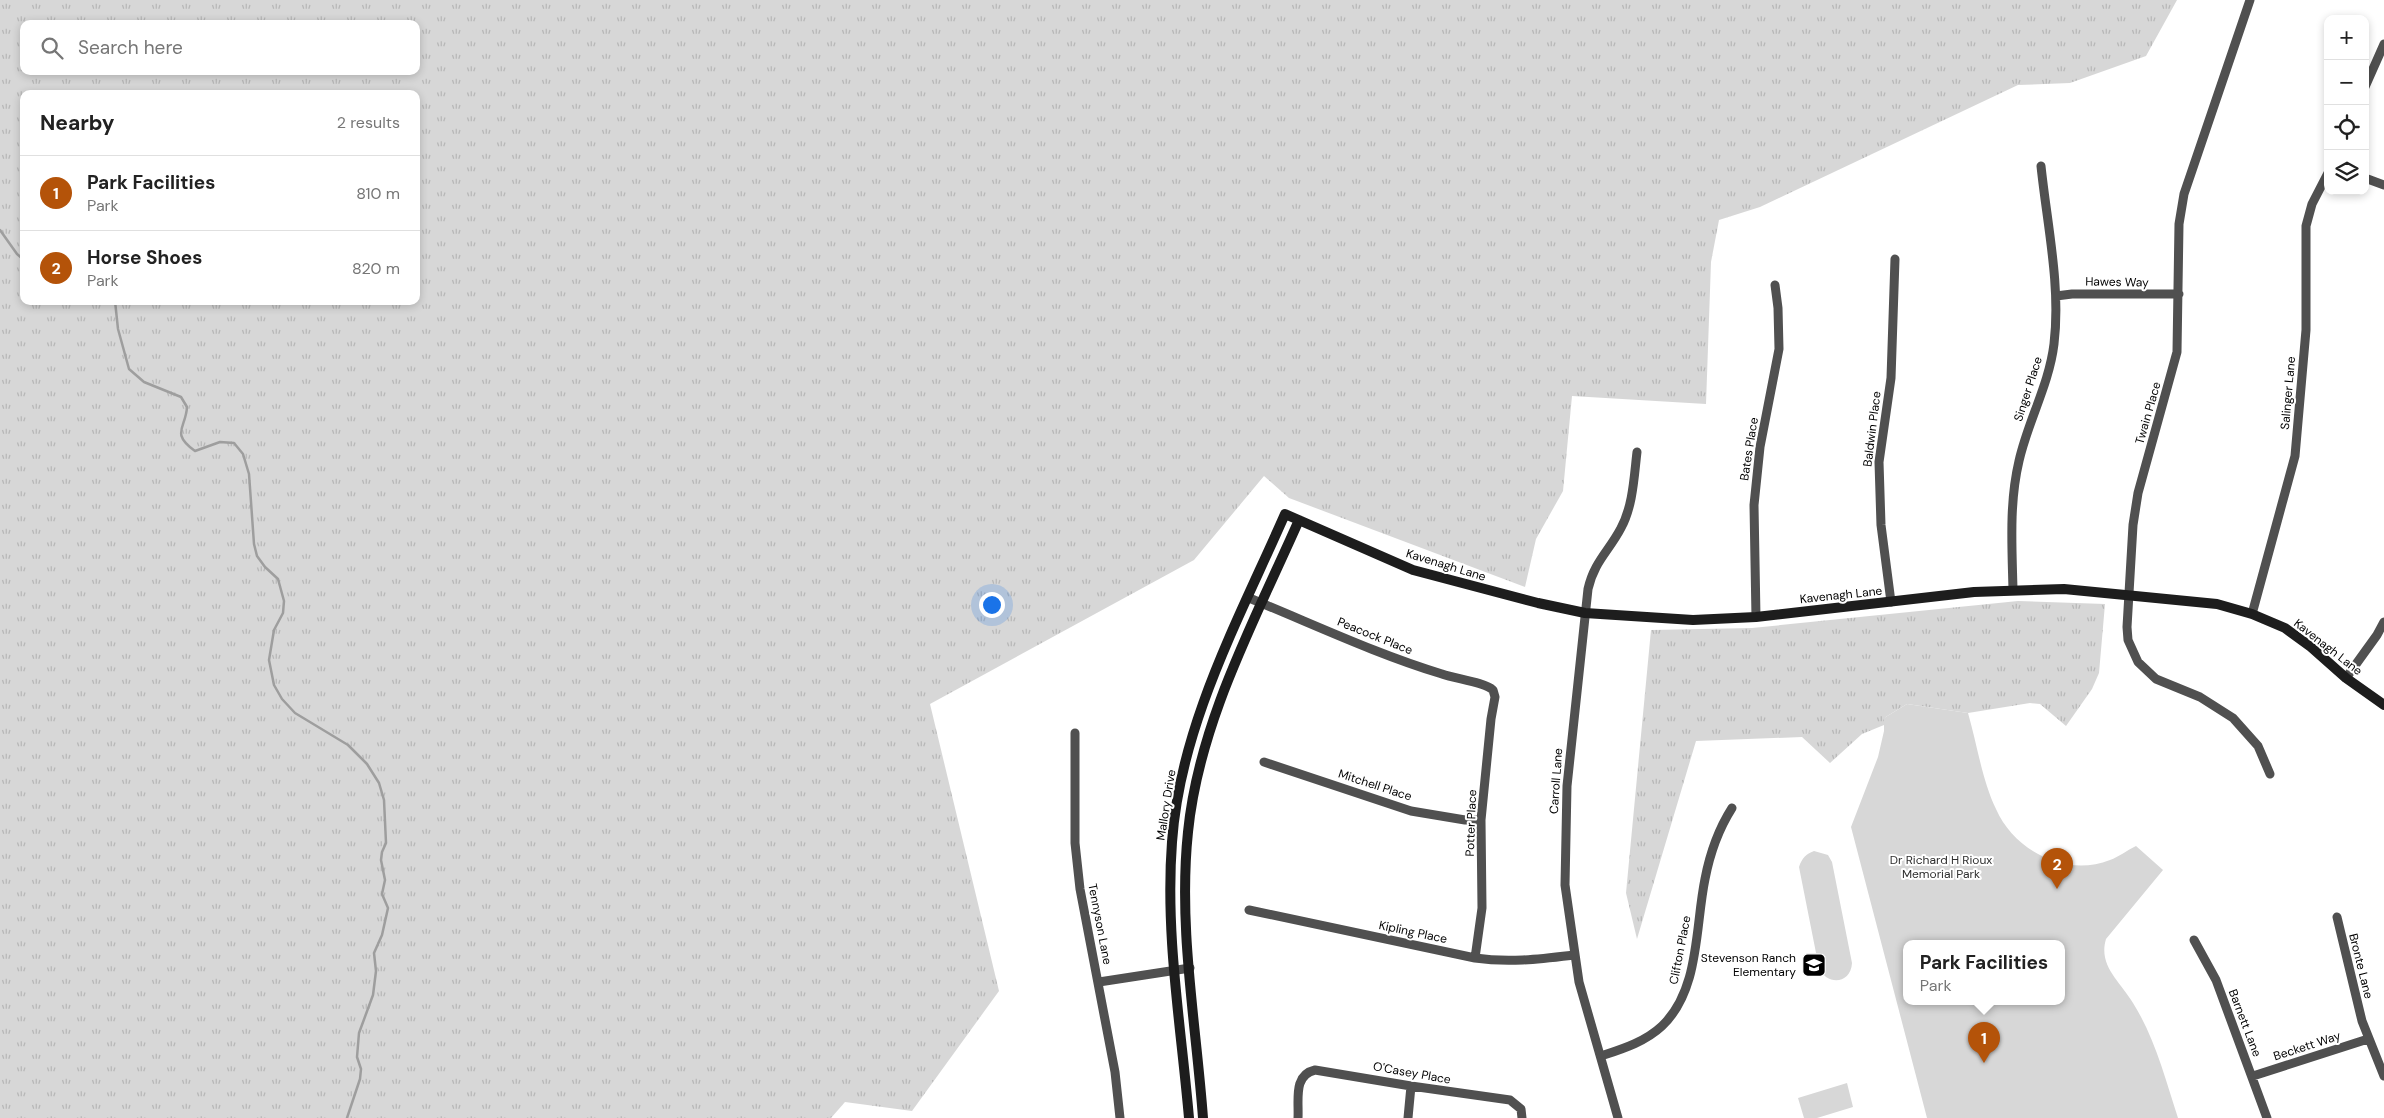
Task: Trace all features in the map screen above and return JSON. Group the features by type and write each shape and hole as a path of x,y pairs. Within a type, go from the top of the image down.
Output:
{"main road":[{"name":"Kavenagh Lane","path":"1285,514 1413,570 1538,603 1585,613 1693,620 1756,617 1974,592 2064,589 2217,604 2252,614 2285,628 2311,647 2346,678 2384,705"},
{"name":"Mallory Drive","path":"1189,1118 1170,909 1172,841 1180,788 1192,736 1208,690 1285,514"},
{"path":"1203,1118 1185,907 1188,831 1204,748 1223,693 1299,520"}],"street":[{"name":"Twain Place","path":"2250,0 2184,194 2179,224 2177,352 2138,493 2133,525 2127,627 2128,640 2138,662 2156,679 2200,698 2233,718 2258,746 2270,774"},
{"path":"2369,78 2384,44"},
{"name":"Singer Place","path":"2013,590 2011,524 2018,462 2050,369 2054,343 2056,296 2041,166"},
{"path":"2369,179 2384,185"},
{"name":"Salinger Lane","path":"2252,614 2295,456 2306,330 2306,226 2312,204 2324,181"},
{"name":"Baldwin Place","path":"1891,602 1881,525 1879,462 1891,378 1895,258"},
{"name":"Bates Place","path":"1756,617 1754,505 1760,447 1779,349 1778,308 1775,285"},
{"name":"Hawes Way","path":"2056,296 2072,294 2178,294"},
{"name":"Carroll Lane","path":"1618,1118 1579,982 1565,885 1565,828 1567,786 1585,613 1592,574 1597,562 1621,529 1628,511 1637,452"},
{"name":"Peacock Place","path":"1249,598 1410,664 1465,682 1485,684 1493,690"},
{"path":"2346,678 2378,635 2384,622"},
{"name":"Potter Place","path":"1475,958 1482,908 1481,820 1491,719 1495,706 1493,690"},
{"name":"Tennyson Lane","path":"1075,733 1075,843 1080,890 1115,1072 1120,1118"},
{"name":"Mitchell Place","path":"1264,762 1411,811 1465,820 1481,820"},
{"name":"Clifton Place","path":"1600,1056 1643,1040 1661,1027 1676,1011 1691,971 1711,852 1721,826 1732,808"},
{"name":"Kipling Place","path":"1249,910 1475,958 1502,962 1522,962 1574,954"},
{"name":"Bronte Lane","path":"2337,917 2368,1038 2384,1076"},
{"name":"Barnett Lane","path":"2194,940 2216,980 2267,1118"},
{"path":"1099,982 1190,968"},
{"name":"Beckett Way","path":"2253,1076 2368,1038"},
{"name":"O'Casey Place","path":"1298,1118 1298,1091 1304,1074 1315,1070 1510,1100 1521,1109 1522,1118"},
{"path":"1408,1118 1411,1086"}],"green space":[{"path":"0,0 2177,0 2146,56 2070,83 2018,85 1760,207 1719,220 1711,262 1706,404 1572,396 1563,491 1536,539 1525,587 1289,498 1264,476 1194,560 930,704 999,991 912,1111 845,1102 831,1118 0,1118"},
{"path":"2018,601 2105,604 2099,673 2092,689 2066,726 2040,704 2030,703 1968,713 1907,704 1884,718 1884,725 1862,734 1830,763 1802,737 1696,741 1637,939 1626,893 1651,630 1752,628"},
{"name":"Dr Richard H Rioux Memorial Park","path":"1907,704 1968,713 1991,798 2004,824 2028,848 2043,857 2059,863 2093,865 2113,859 2136,846 2163,870 2106,939 2104,949 2105,957 2112,973 2141,1016 2159,1059 2178,1118 1927,1118 1851,827 1878,757 1884,731 1884,718"},
{"path":"1814,851 1828,855 1832,862 1852,963 1851,970 1843,979 1833,980 1827,978 1819,968 1799,867 1801,861"},
{"path":"1847,1083 1853,1107 1817,1118 1804,1118 1798,1098"}],"waterway":[{"path":"0,230 20,257"},
{"path":"115,305 118,329 129,369 144,382 181,397 187,407 181,430 181,435 187,445 195,451 220,442 234,443 243,454 249,474 254,544 257,556 265,567 278,579 284,601 283,613 274,630 269,660 274,685 282,699 295,713 348,745 367,764 379,783 384,800 386,843 381,860 385,880 382,894 388,908 382,935 374,953 376,971 373,995 359,1033 357,1057 361,1069 360,1079 347,1118"}],"place":[{"name":"Horse Shoes","path":"2057,889"},
{"name":"Stevenson Ranch Elementary","path":"1814,965"},
{"name":"Park Facilities","path":"1984,1063"}]}
